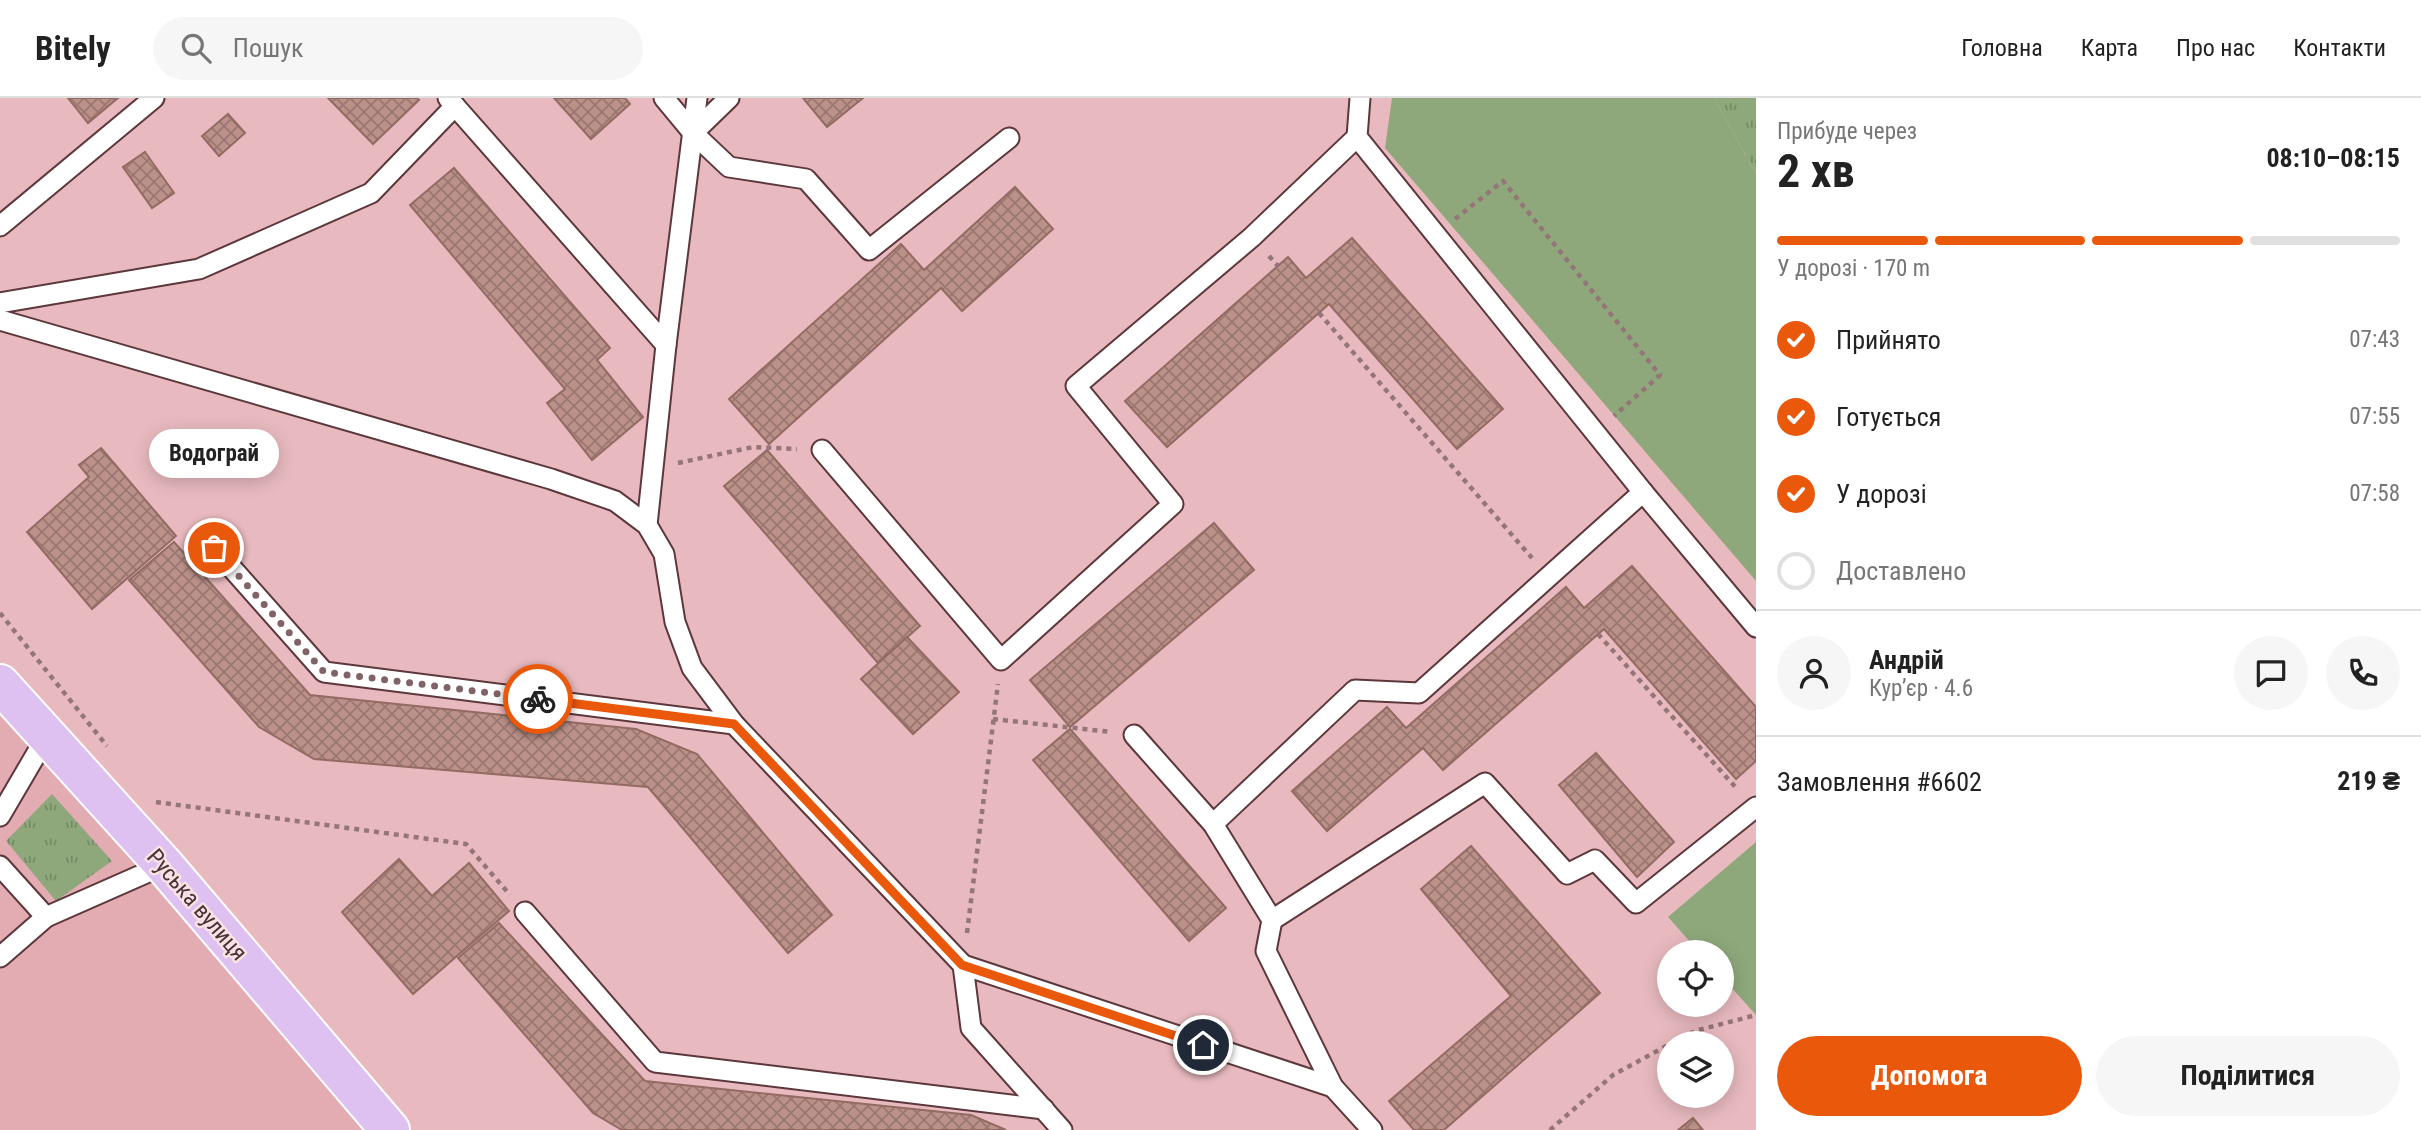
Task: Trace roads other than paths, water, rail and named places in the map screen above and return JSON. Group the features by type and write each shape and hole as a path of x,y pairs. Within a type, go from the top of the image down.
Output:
{"main road":[{"name":"Руська вулиця","path":"0,684 164,865 384,1125"}],"lane":[{"path":"0,226 154,98"},
{"path":"664,98 692,133 729,167 806,179 869,250 1009,138"},
{"path":"647,525 697,98"},
{"path":"692,133 729,98"},
{"path":"822,450 1001,660 1173,504 1076,386 1252,237 1357,136 1360,98"},
{"path":"0,303 199,269 371,193 451,102 666,345"},
{"path":"1357,136 1643,492 1756,627"},
{"path":"0,320 551,479 615,501 647,525 664,554 675,622 692,668 734,724 962,965 1333,1087"},
{"path":"1213,824 1354,690 1419,692 1643,492"},
{"path":"214,548 324,672 734,724"},
{"path":"0,816 48,734"},
{"path":"1134,735 1213,824 1272,920 1266,951 1333,1087 1372,1130"},
{"path":"1272,920 1485,783 1567,874 1595,860 1636,903 1755,808"},
{"path":"0,957 46,917 164,865"},
{"path":"0,866 46,917"},
{"path":"524,912 655,1062 1044,1109"},
{"path":"962,965 971,1028 1062,1130"}],"place":[{"name":"Водограй","path":"214,548"}]}
